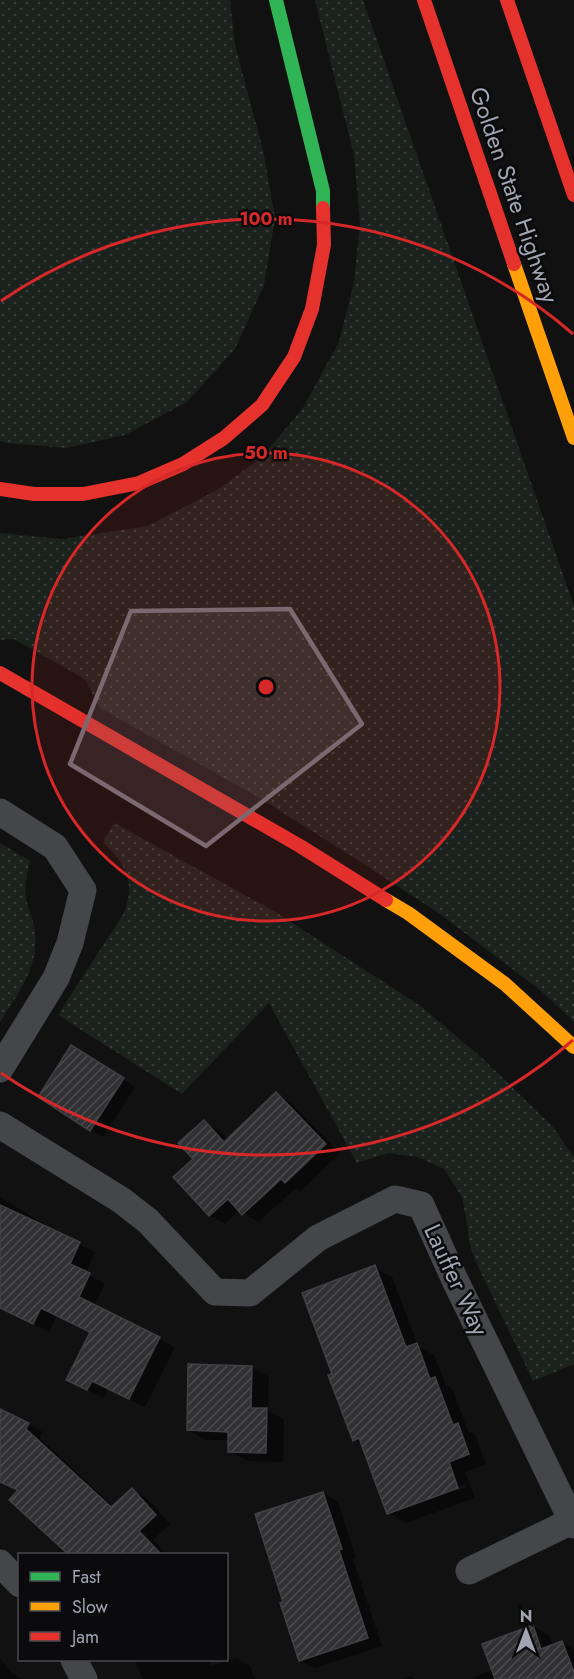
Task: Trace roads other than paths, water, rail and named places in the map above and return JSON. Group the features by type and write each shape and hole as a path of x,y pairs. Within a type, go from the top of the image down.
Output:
{"highway":[{"path":"0,489 34,494 83,494 139,483 183,464 224,438 262,405 294,357 312,309 324,245 323,191 276,0"},
{"name":"Golden State Highway","path":"424,0 574,438"},
{"path":"507,0 574,195"},
{"path":"0,673 300,846 408,913 505,984 574,1047"}],"street":[{"path":"0,812 55,847 83,890 70,943 56,978 0,1069"},
{"name":"Lauffer Way","path":"0,1125 130,1207 148,1221 215,1292 250,1293 318,1238 395,1199 421,1205 573,1523 469,1571"},
{"path":"0,1563 18,1582"},
{"path":"75,1661 84,1679"}]}
